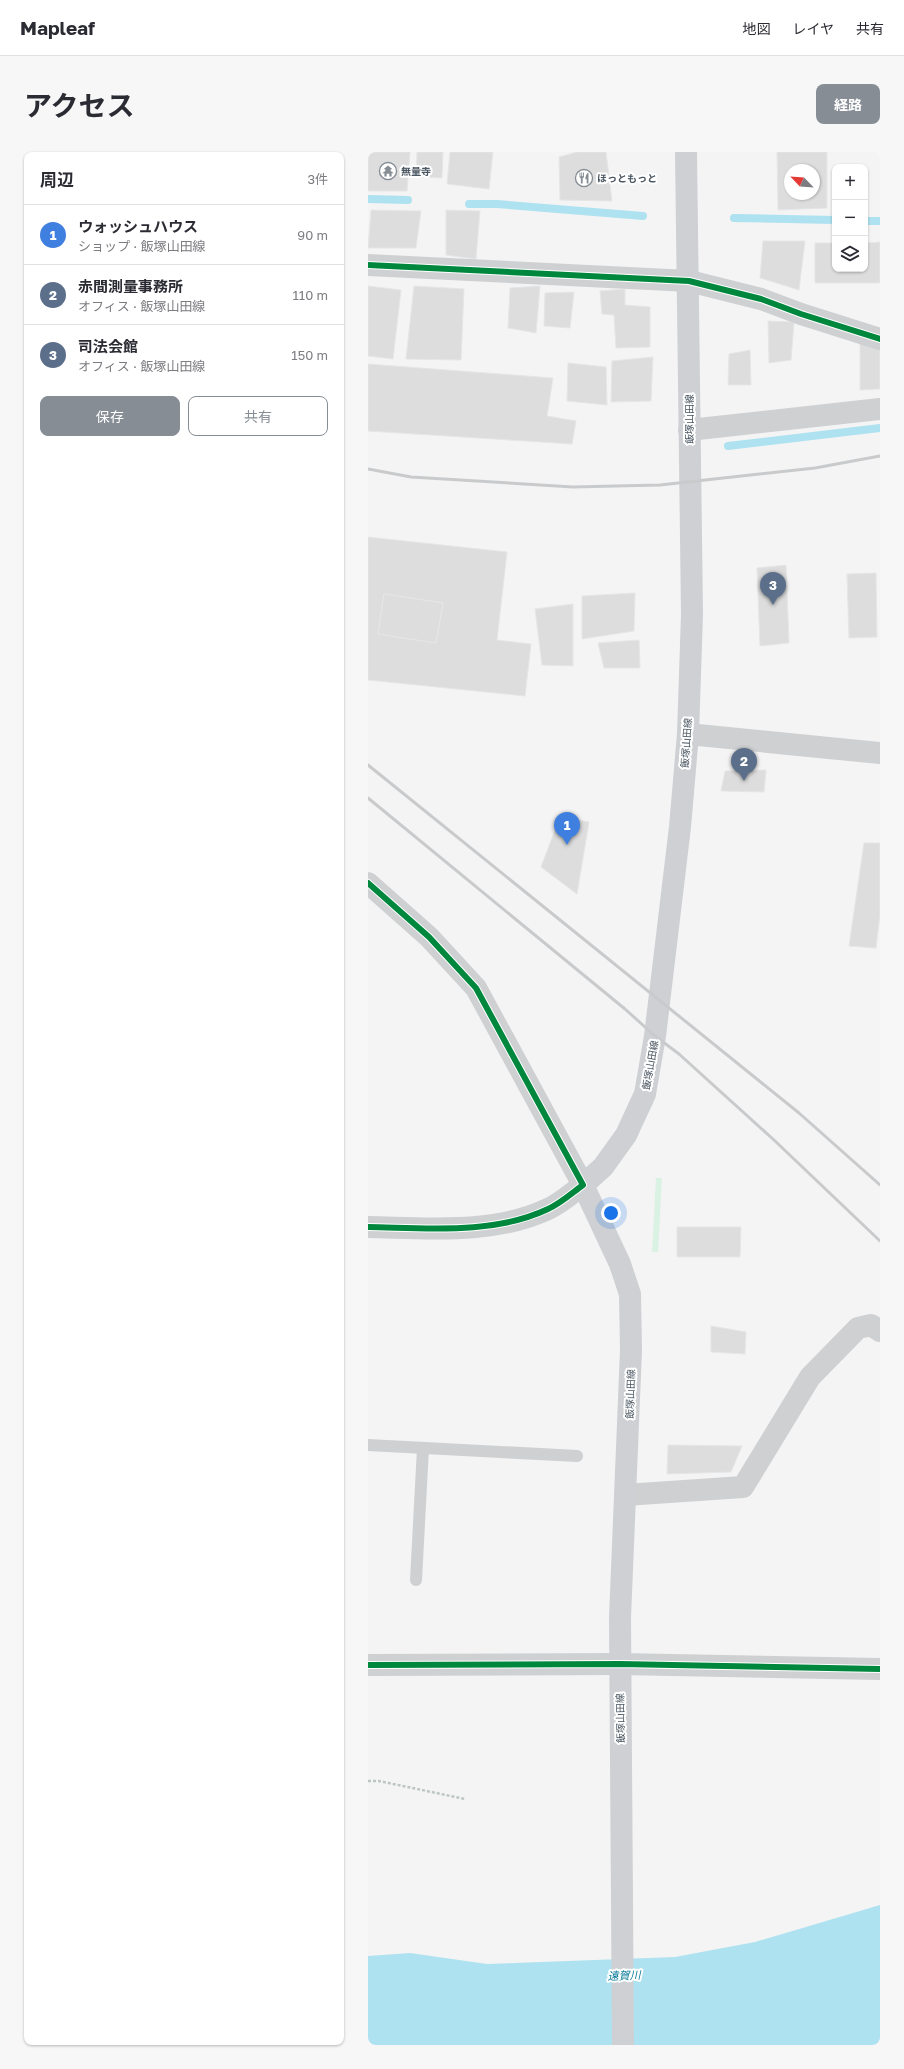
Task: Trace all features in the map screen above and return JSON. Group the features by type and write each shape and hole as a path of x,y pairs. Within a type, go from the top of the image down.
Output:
{"main road":[{"name":"飯塚山田線","path":"623,2045 620,1618 631,1350 630,1294 620,1264 583,1185 602,1167 626,1135 645,1094 660,1002 680,827 688,734 692,614 689,430 689,281 686,152"}],"street":[{"path":"368,265 689,281 761,299 801,314 880,339"},
{"path":"689,430 880,409"},
{"path":"688,734 880,753"},
{"path":"368,883 429,937 476,988 583,1185 549,1209 506,1224 440,1229 368,1227"},
{"path":"625,1495 742,1487 810,1377 858,1328 871,1325 880,1331"},
{"path":"368,1665 620,1664 880,1669"}],"lane":[{"path":"368,1445 577,1456"},
{"path":"416,1580 423,1448"}],"path":[{"path":"368,1781 379,1781 465,1799"}],"green space":[{"path":"656,1178 662,1178 658,1252 652,1252"}],"water":[{"name":"遠賀川","path":"880,1905 880,2045 368,2045 368,1956 410,1953 487,1964 675,1957 755,1942"}],"building":[{"name":"無量寺","path":"368,152 410,152 407,191 368,191"},
{"path":"417,152 443,152 442,178 416,177"},
{"path":"450,152 493,152 489,189 447,184"},
{"name":"ほっともっと","path":"577,152 606,152 612,201 560,200 559,157"},
{"path":"777,152 827,152 827,208 778,210"},
{"path":"371,210 421,211 416,248 368,248"},
{"path":"446,210 480,211 476,259 446,255"},
{"path":"763,241 805,241 799,290 760,278"},
{"path":"880,242 880,283 815,283 815,243 832,243 832,272 868,272 868,243"},
{"path":"368,286 401,290 393,359 368,356"},
{"path":"414,286 464,289 461,360 406,359"},
{"path":"540,286 536,333 508,328 510,288"},
{"path":"625,289 625,305 650,307 650,347 616,348 614,315 602,314 600,291"},
{"path":"574,292 570,328 544,326 545,293"},
{"path":"768,321 794,322 791,360 769,363"},
{"path":"860,341 880,349 880,389 860,390"},
{"path":"750,350 751,385 728,385 729,354"},
{"path":"653,357 651,401 611,402 612,361"},
{"path":"568,363 606,367 607,405 567,401"},
{"path":"368,364 553,378 547,416 576,421 572,444 368,431"},
{"path":"368,537 507,552 497,640 531,644 525,696 368,680","holes":["384,594 443,603 436,643 378,634"]},
{"path":"786,565 789,643 760,646 757,568"},
{"path":"876,573 877,637 849,638 847,574"},
{"path":"635,593 634,631 582,639 582,596"},
{"path":"384,594 443,603 436,643 378,634"},
{"path":"573,604 573,666 542,665 535,609"},
{"path":"639,640 640,668 604,668 598,643"},
{"path":"766,770 764,792 721,791 725,771"},
{"path":"560,817 589,822 577,894 541,867"},
{"path":"864,843 880,843 880,915 876,948 849,946"},
{"path":"677,1227 741,1227 740,1257 677,1257"},
{"path":"711,1326 746,1332 745,1354 711,1352"},
{"path":"668,1445 742,1446 731,1472 667,1474"}],"waterway":[{"path":"368,199 408,200"},
{"path":"469,204 497,204 643,216"},
{"path":"734,218 832,220"},
{"path":"868,221 880,221"},
{"path":"728,446 880,428"}],"railway":[{"path":"368,469 411,477 573,487 660,485 815,468 880,456"},
{"path":"368,765 799,1113 880,1185"},
{"path":"368,798 625,1009 655,1036 679,1054 774,1140 880,1241"}],"cycle path":[{"path":"368,265 689,281 761,299 801,314 880,339"},
{"path":"368,883 429,937 476,988 583,1185 552,1207 527,1217 505,1223 436,1229 368,1227"},
{"path":"368,1665 620,1664 880,1669"}],"place":[{"name":"無量寺","path":"388,171"},
{"name":"ほっともっと","path":"584,178"},
{"name":"司法会館","path":"773,605"},
{"name":"赤間測量事務所","path":"744,781"},
{"name":"ウォッシュハウス","path":"567,845"}]}
